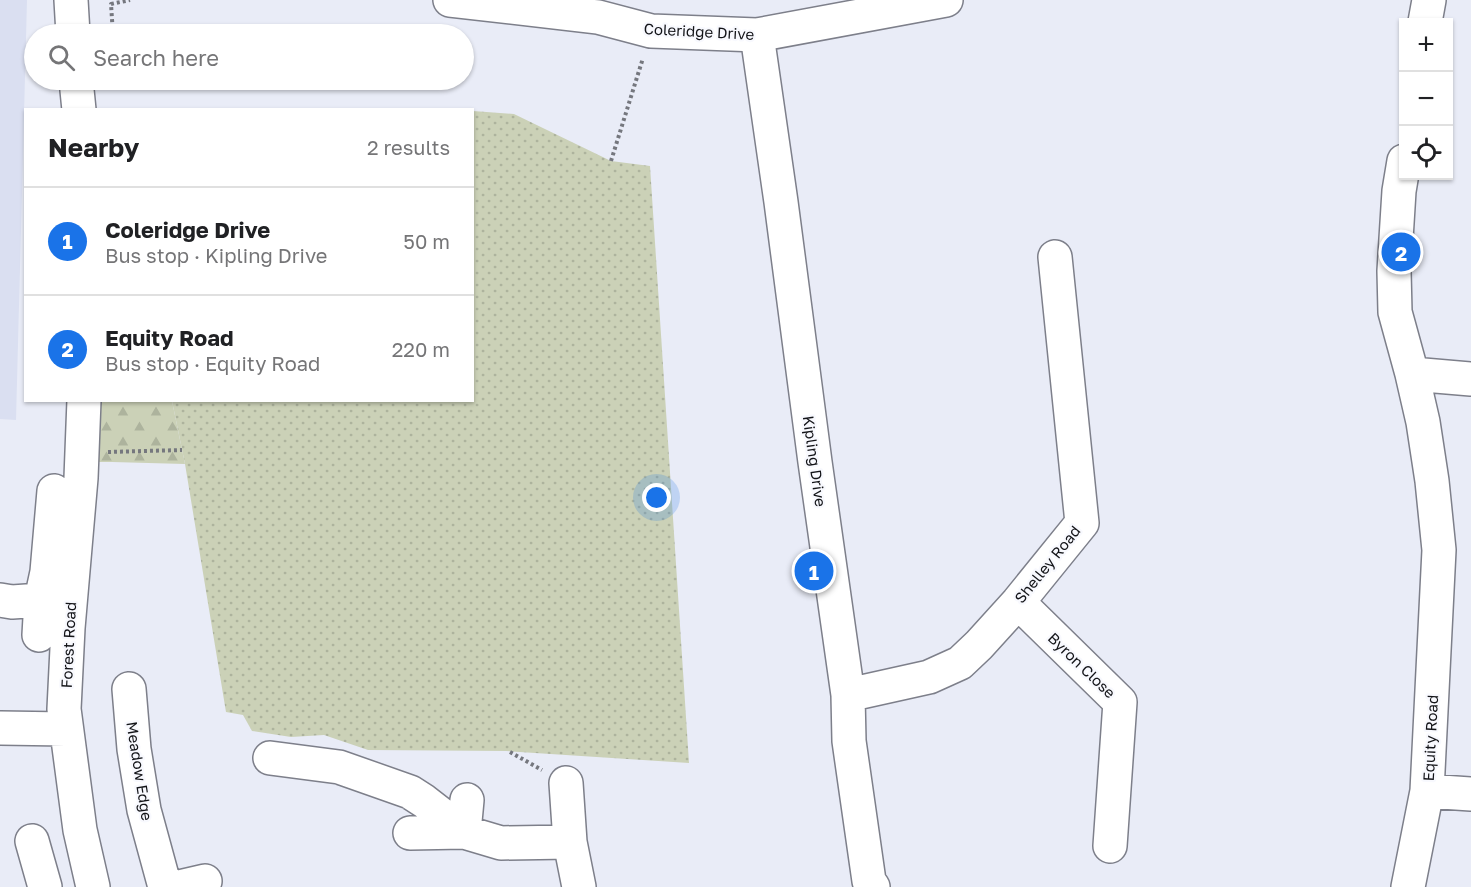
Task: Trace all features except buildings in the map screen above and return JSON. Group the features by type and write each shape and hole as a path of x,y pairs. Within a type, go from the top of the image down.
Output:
{"street":[{"path":"71,0 72,24"},
{"name":"Coleridge Drive","path":"450,0 598,17 651,31 757,35 852,9 946,0"},
{"path":"1426,18 1429,0"},
{"name":"Kipling Drive","path":"757,35 848,695 849,741 869,881 873,887"},
{"path":"77,90 79,108"},
{"name":"Equity Road","path":"1401,180 1394,271 1395,312 1423,422 1439,549 1427,791 1408,887"},
{"name":"Shelley Road","path":"848,695 929,677 960,663 1018,602 1082,523 1055,256"},
{"path":"1412,374 1471,379"},
{"name":"Forest Road","path":"84,402 64,709 80,830 93,887"},
{"path":"39,635 54,491"},
{"path":"0,600 12,602 41,600"},
{"name":"Byron Close","path":"1018,602 1120,702 1110,846"},
{"name":"Meadow Edge","path":"129,689 134,749 144,810 165,887"},
{"path":"0,728 66,729"},
{"path":"270,758 339,767 410,792 464,832"},
{"path":"566,783 570,842 579,887"},
{"path":"1427,791 1471,794"},
{"path":"464,832 467,800"},
{"path":"410,833 464,832 501,843 570,842"},
{"path":"32,841 45,887"}],"path":[{"path":"112,24 111,4 130,0"},
{"path":"611,161 651,31"},
{"path":"82,452 182,450"},
{"path":"510,752 566,783"}],"shaded area":[{"path":"0,0 27,0 26,24 24,24 25,90 16,420 0,419"}],"green space":[{"path":"474,111 514,114 611,161 650,166 689,763 506,751 368,750 324,735 291,737 252,731 243,715 226,712 185,464 172,402 474,402"},
{"path":"84,402 172,402 185,464 81,462"}],"place":[{"name":"Equity Road","path":"1401,252"},
{"name":"Coleridge Drive","path":"814,571"}]}
